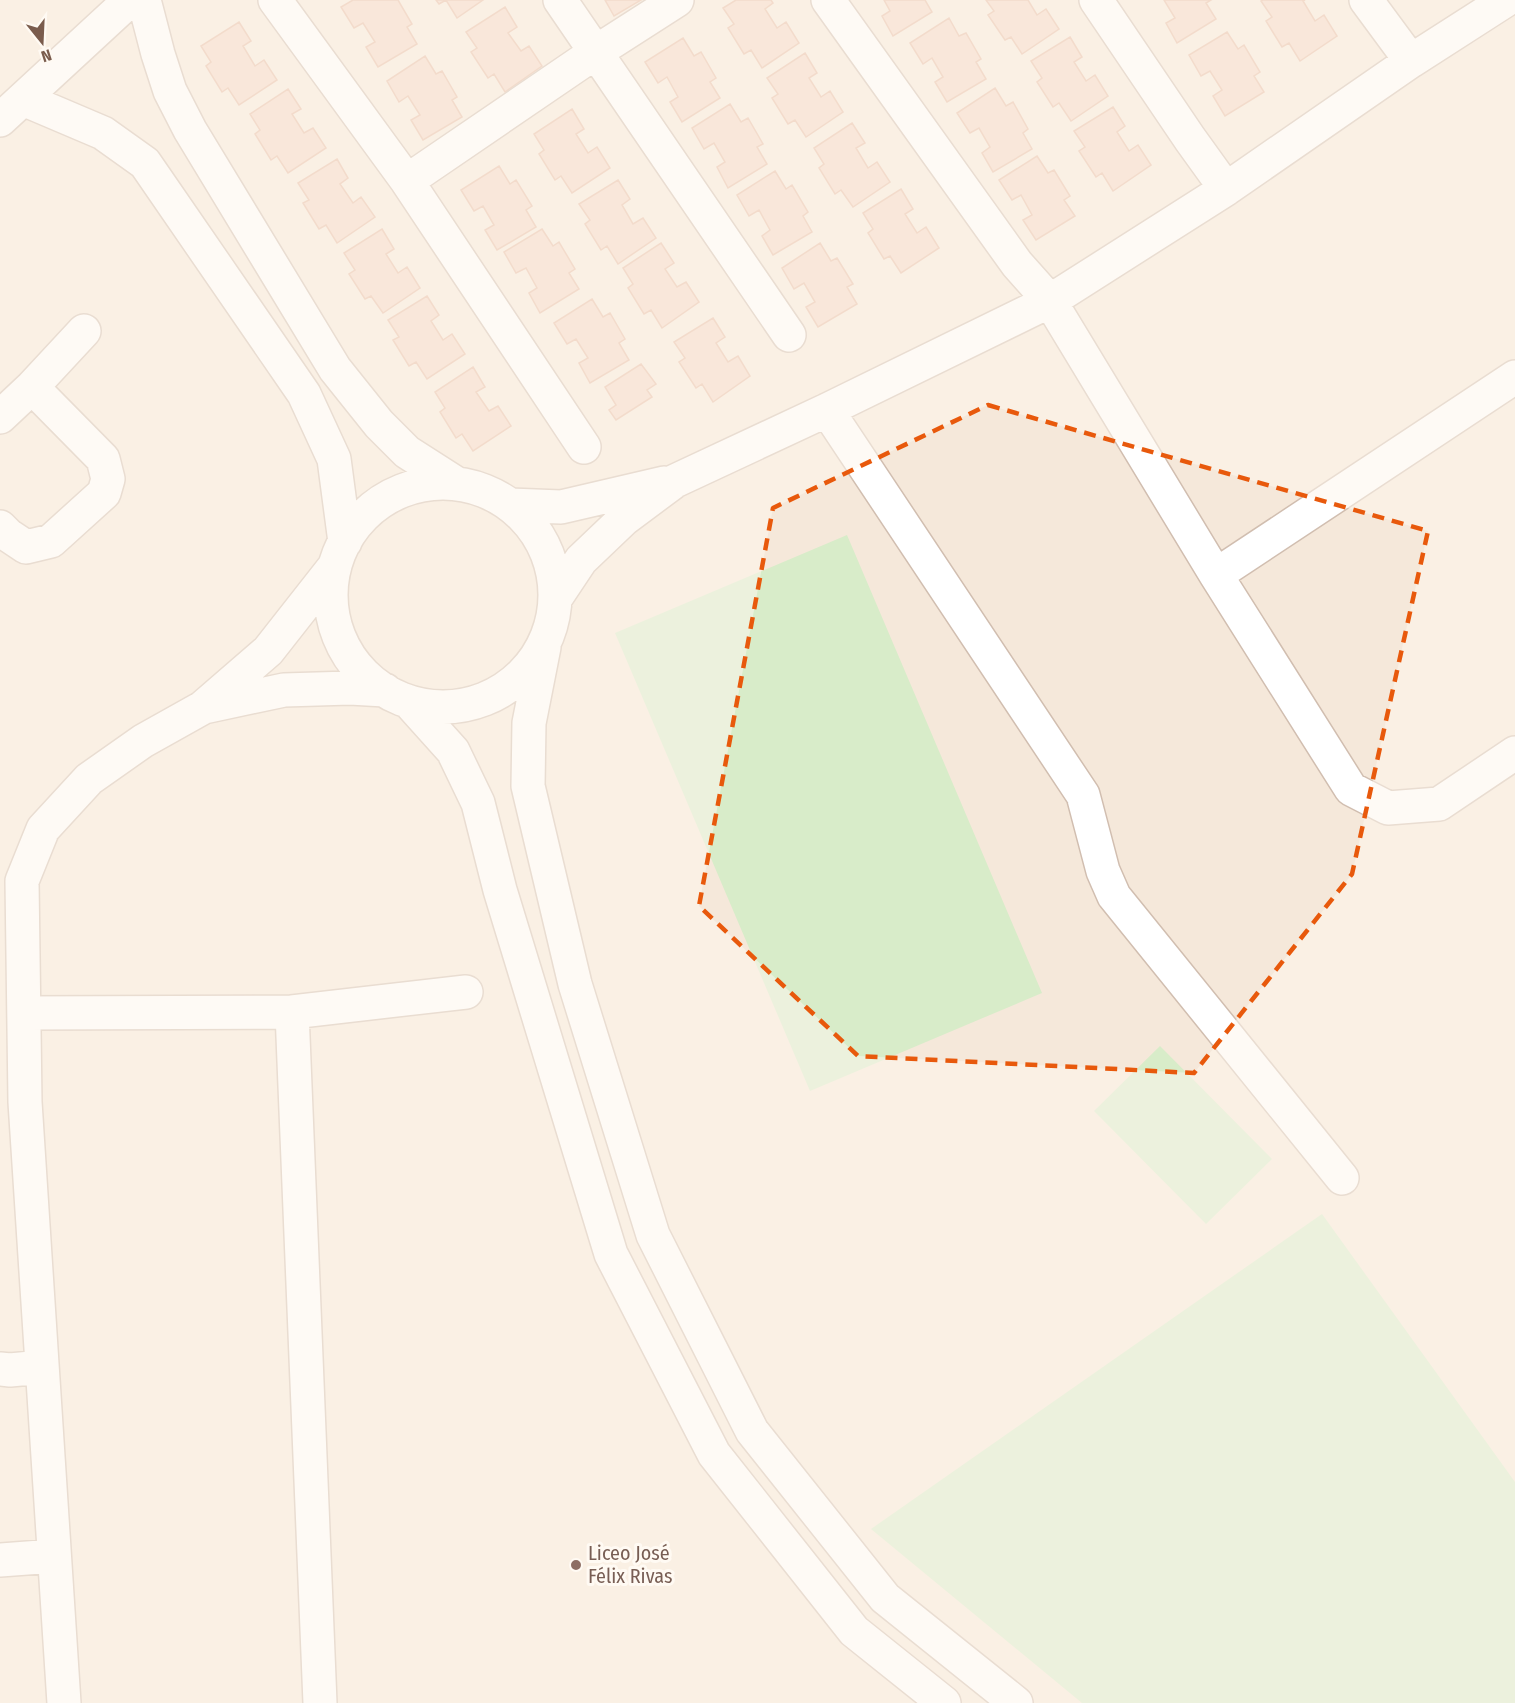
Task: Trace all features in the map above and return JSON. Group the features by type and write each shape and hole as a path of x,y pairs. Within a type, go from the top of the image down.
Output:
{"street":[{"path":"11,109 130,0"},
{"path":"144,0 170,91 190,130 335,369 380,424 407,452 457,484"},
{"path":"275,0 407,181 584,447"},
{"path":"560,0 789,335"},
{"path":"407,181 596,52 677,0"},
{"path":"828,0 1017,264 1050,301 1216,574 1351,789 1388,808 1439,804 1515,753"},
{"path":"1096,0 1226,189"},
{"path":"1366,0 1411,62"},
{"path":"1016,1703 885,1598 752,1431 653,1235 575,984 528,786 529,723 544,646 557,596 581,560 624,519 675,481 828,410 1050,301 1226,189 1506,0"},
{"path":"11,109 103,133 145,163 304,394 334,459 340,555 331,611 344,649 374,684 397,696 453,751 478,803 500,890 611,1254 714,1454 854,1631 944,1703"},
{"path":"0,417 32,387 84,331"},
{"path":"1216,574 1515,377"},
{"path":"0,527 26,547 51,541 104,493 108,479 103,459 32,387"},
{"path":"828,410 1083,795 1103,871 1114,896 1342,1178"},
{"path":"510,505 561,507 675,481"},
{"path":"64,1703 42,1367 12,1102 24,1013 22,881 43,829 89,779 143,741 202,708 268,651 340,555 350,532 377,504 395,493 433,483 472,486 492,492 524,515 551,557 557,596"},
{"path":"202,708 284,690 350,688 441,707 479,702 520,678 544,646"},
{"path":"24,1013 292,1012 466,992"},
{"path":"292,1012 320,1703"},
{"path":"0,1369 42,1367"},
{"path":"0,1560 54,1556"}],"highlighted area":[{"path":"988,405 1428,531 1352,874 1194,1073 858,1056 699,906 773,508"}],"shaded area":[{"path":"0,0 1515,0 1515,1703 0,1703"}],"green space":[{"path":"847,535 1042,993 810,1091 615,633"},
{"path":"1160,1046 1272,1159 1206,1224 1094,1111"},
{"path":"1322,1214 1515,1482 1515,1703 1082,1703 871,1529"}],"building":[{"path":"353,0 398,0 412,24 407,27 417,44 378,67 366,47 375,42 363,23 354,28 341,7"},
{"path":"446,0 483,0 457,18"},
{"path":"605,0 641,0 614,16"},
{"path":"736,0 771,0 773,3 765,9 777,28 786,22 799,43 762,68 751,50 744,54 728,28 734,24 723,8"},
{"path":"884,0 925,0 932,12 893,36 882,16 890,11"},
{"path":"986,0 1028,0 1037,15 1046,9 1059,29 1022,54 1011,37 1005,40 988,15 994,11"},
{"path":"1164,0 1211,0 1206,3 1216,19 1177,43 1166,23 1175,18"},
{"path":"1305,0 1303,1 1315,21 1324,15 1337,36 1300,61 1289,43 1282,47 1266,21 1272,17 1261,1"},
{"path":"505,7 517,27 508,33 521,51 529,46 542,66 505,92 494,74 488,78 471,52 477,48 466,32"},
{"path":"949,18 959,36 966,33 981,59 976,62 986,79 947,102 935,82 943,77 932,58 923,64 910,43"},
{"path":"239,22 251,41 243,46 255,66 264,60 277,80 239,105 228,88 222,92 206,66 211,62 201,46"},
{"path":"1227,32 1238,49 1244,45 1260,72 1254,76 1264,92 1225,116 1213,96 1222,90 1210,71 1201,76 1189,55"},
{"path":"1070,37 1082,57 1074,62 1086,81 1095,75 1108,96 1071,121 1059,103 1053,107 1037,82 1042,78 1031,61"},
{"path":"683,38 694,56 701,52 716,78 710,82 720,98 682,122 670,102 678,97 667,77 658,83 645,62"},
{"path":"805,53 817,73 809,78 821,97 830,91 843,112 806,137 795,120 788,124 772,98 778,94 767,78"},
{"path":"425,56 436,74 442,71 457,97 452,100 462,117 423,140 411,120 420,115 408,96 399,102 387,81"},
{"path":"995,88 1006,106 1013,102 1028,129 1023,133 1032,149 993,172 982,153 990,147 979,128 970,133 957,113"},
{"path":"288,89 301,109 292,114 304,133 313,128 326,148 288,173 277,156 271,160 255,134 260,130 250,114"},
{"path":"730,104 741,122 748,118 763,144 757,147 767,164 728,188 717,167 725,162 714,143 704,149 692,128"},
{"path":"1113,107 1125,126 1117,132 1129,151 1138,145 1151,165 1113,191 1102,173 1096,177 1079,151 1085,147 1074,131"},
{"path":"572,109 584,129 576,134 588,153 597,147 610,168 572,193 561,176 555,180 539,154 544,150 534,134"},
{"path":"852,123 865,143 856,148 868,168 877,162 890,182 853,207 841,190 835,194 819,168 824,164 814,148"},
{"path":"1037,156 1048,173 1054,170 1070,196 1064,200 1075,216 1036,240 1023,220 1032,215 1021,195 1012,200 999,180"},
{"path":"337,159 348,178 340,184 353,203 361,197 375,217 337,243 326,225 319,229 303,203 309,200 298,183"},
{"path":"499,166 510,184 516,180 532,206 526,210 536,227 497,250 485,230 494,225 483,206 474,211 461,190"},
{"path":"775,171 786,189 792,185 808,212 803,216 812,232 773,255 762,236 770,230 759,210 749,216 737,195"},
{"path":"618,180 630,199 622,205 633,224 643,218 656,238 618,264 607,246 601,250 585,224 590,220 579,204"},
{"path":"901,189 913,209 905,214 917,233 926,227 939,248 901,273 890,256 884,259 868,233 873,229 863,213"},
{"path":"382,229 394,249 386,254 398,273 407,267 420,288 383,313 371,296 365,299 349,274 355,270 344,253"},
{"path":"542,229 553,246 559,242 575,269 569,273 579,289 540,313 529,293 537,288 526,268 516,273 504,252"},
{"path":"661,243 674,263 665,269 677,287 686,282 699,302 662,328 651,310 644,314 628,288 633,284 623,268"},
{"path":"820,243 831,261 837,258 853,284 847,287 857,304 818,327 806,307 815,302 804,283 794,289 782,268"},
{"path":"427,296 439,315 431,321 443,340 452,334 465,354 427,379 416,362 409,366 393,340 399,337 388,320"},
{"path":"592,299 603,317 610,313 625,339 619,343 629,360 590,383 579,363 588,358 576,339 567,344 554,323"},
{"path":"713,318 725,337 716,343 728,362 738,356 750,376 713,402 702,384 696,388 679,362 685,358 674,342"},
{"path":"641,364 656,384 647,390 652,397 616,420 609,410 616,405 605,387"},
{"path":"473,367 485,387 476,392 489,411 498,406 511,426 473,451 462,434 456,438 440,412 445,408 435,392"}],"place":[{"name":"Liceo José Félix Rivas","path":"576,1565"}]}
